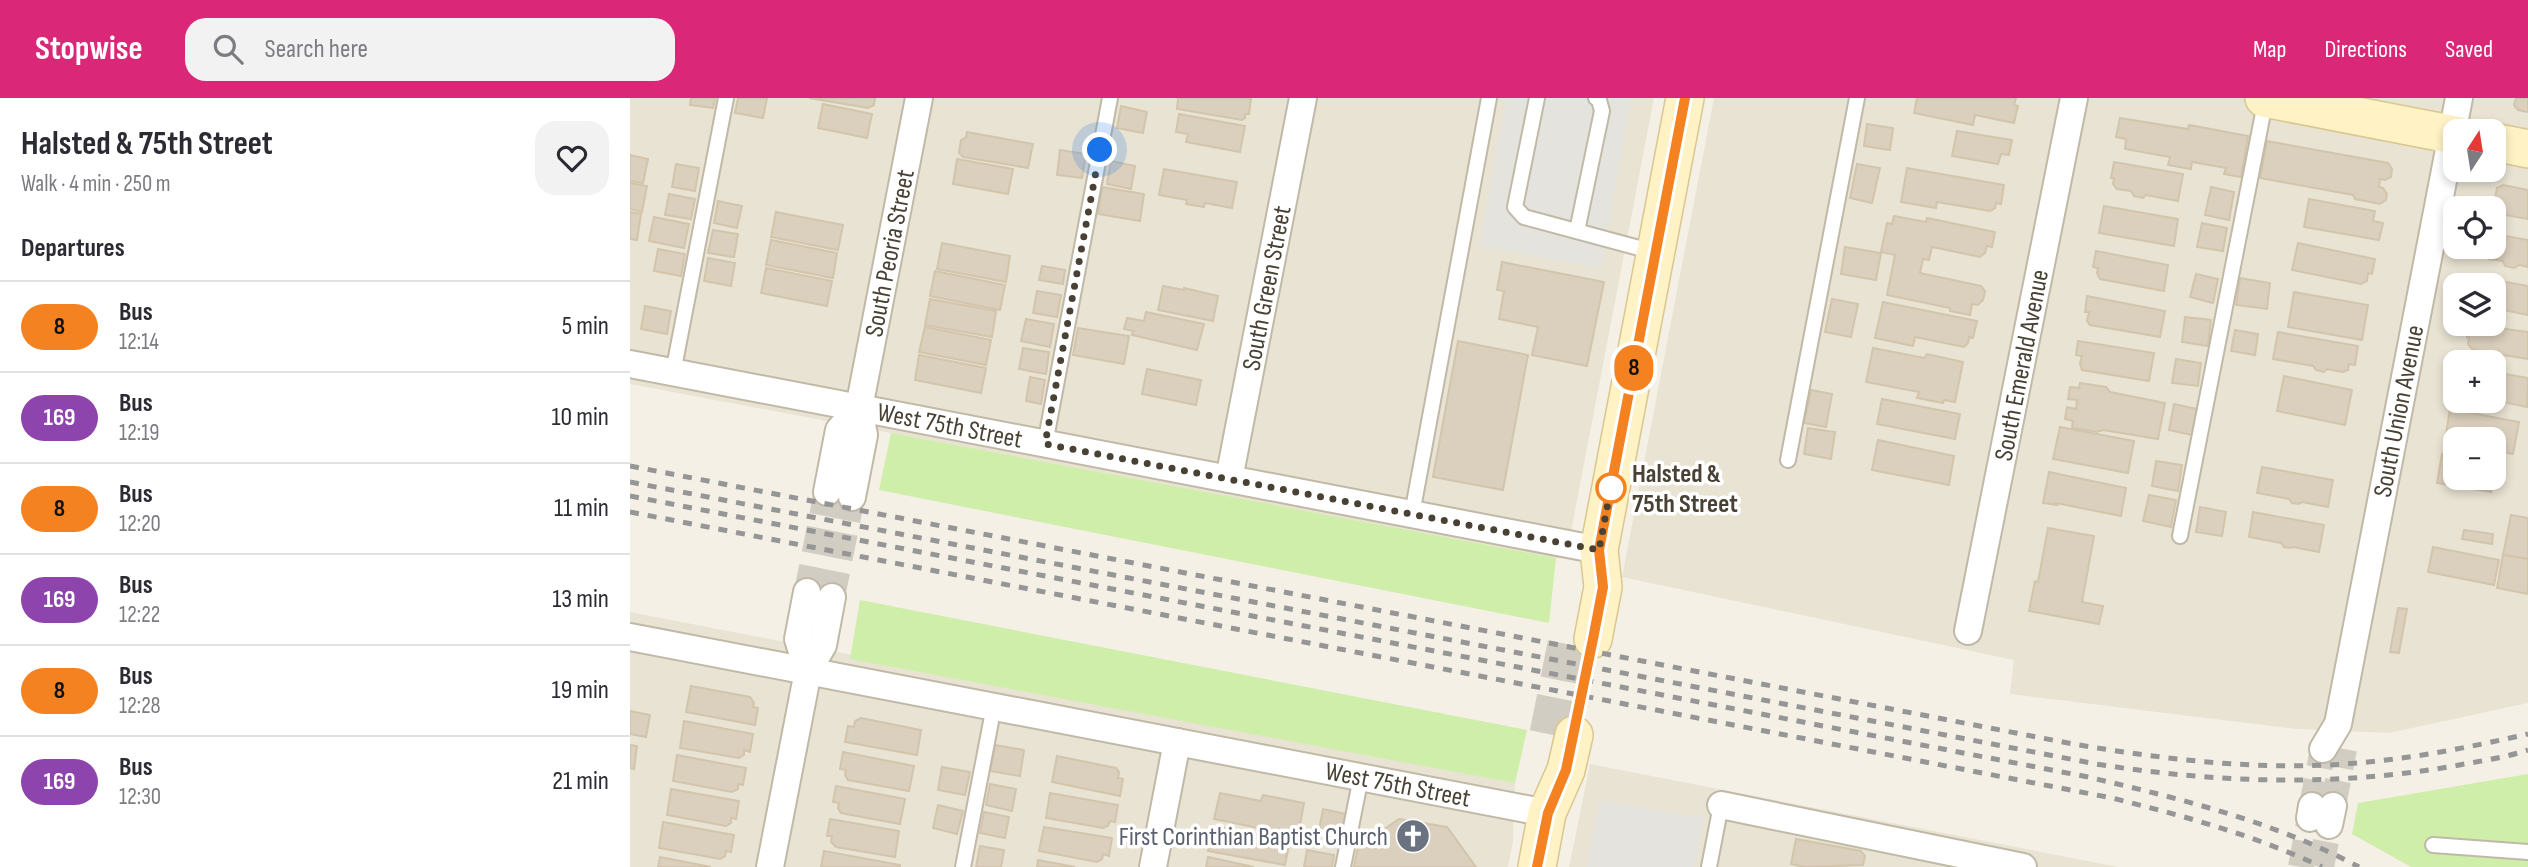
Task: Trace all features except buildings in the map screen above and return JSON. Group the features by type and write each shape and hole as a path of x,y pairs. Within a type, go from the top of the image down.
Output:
{"main road":[{"path":"1580,637 1578,582 1599,550 1685,98"},
{"path":"2265,98 2443,132"},
{"path":"2506,144 2528,149"},
{"path":"1537,867 1548,813 1542,764 1561,734"}],"street":[{"name":"South Peoria Street","path":"840,495 839,430 859,408 919,98"},
{"name":"South Green Street","path":"1229,479 1303,98"},
{"name":"South Emerald Avenue","path":"1968,631 2074,98"},
{"name":"South Union Avenue","path":"2456,119 2459,98"},
{"name":"South Union Avenue","path":"2335,741 2445,182"},
{"name":"West 75th Street","path":"630,364 1599,550"},
{"path":"771,867 808,671 798,639 820,594"},
{"name":"West 75th Street","path":"630,637 1548,813"},
{"path":"1153,867 1177,741"},
{"path":"1721,805 1928,858 2023,867"}],"lane":[{"path":"673,373 726,98"},
{"path":"1045,444 1110,98"},
{"path":"1412,514 1489,98"},
{"path":"1537,98 1515,207 1524,217 1656,252"},
{"path":"1577,231 1602,111 1596,98"},
{"path":"1788,460 1857,98"},
{"path":"2180,536 2265,98"},
{"path":"963,867 994,706"},
{"path":"1343,867 1361,777"},
{"path":"1709,867 1721,805"},
{"path":"2433,845 2528,852"}],"shaded area":[{"path":"630,98 1654,98 1566,558 630,384"},
{"path":"1506,98 1631,98 1601,268 1480,246"},
{"path":"1714,98 2528,98 2528,703 2389,733 2296,729 2010,694 2014,660 1622,577"},
{"path":"630,612 1515,783 1513,841 1508,867 630,867"},
{"path":"1590,764 2118,867 1569,867"},
{"path":"1600,800 1704,818 1694,867 1587,867"}],"green space":[{"path":"891,433 1556,558 1549,623 879,490"},
{"path":"860,600 1527,730 1515,783 850,659"},
{"path":"2528,774 2528,867 2411,867 2352,834 2358,803"}],"tunnel":[{"path":"807,592 827,492"},
{"path":"832,597 852,497"},
{"path":"1548,734 1568,634"},
{"path":"2312,806 2323,749"},
{"path":"2333,806 2344,749"},
{"path":"2301,867 2310,818"},
{"path":"2321,867 2329,825"}],"railway":[{"path":"630,466 2136,754 2232,764 2328,765 2428,754 2528,734"},
{"path":"630,482 2096,764 2231,779 2319,780 2409,773 2528,750"},
{"path":"630,496 2088,777 2192,803 2260,824 2359,867"},
{"path":"630,512 2112,798 2218,827 2271,845 2322,867"}],"bus line":[{"name":"8","path":"1537,867 1548,813 1566,770 1593,639 1603,587 1599,550 1685,98"}],"place":[{"name":"Halsted & 75th Street","path":"1611,488"},
{"name":"First Corinthian Baptist Church","path":"1413,836"}],"route":[{"path":"1100,150 1045,444 1599,550 1612,482 1611,488"}]}
